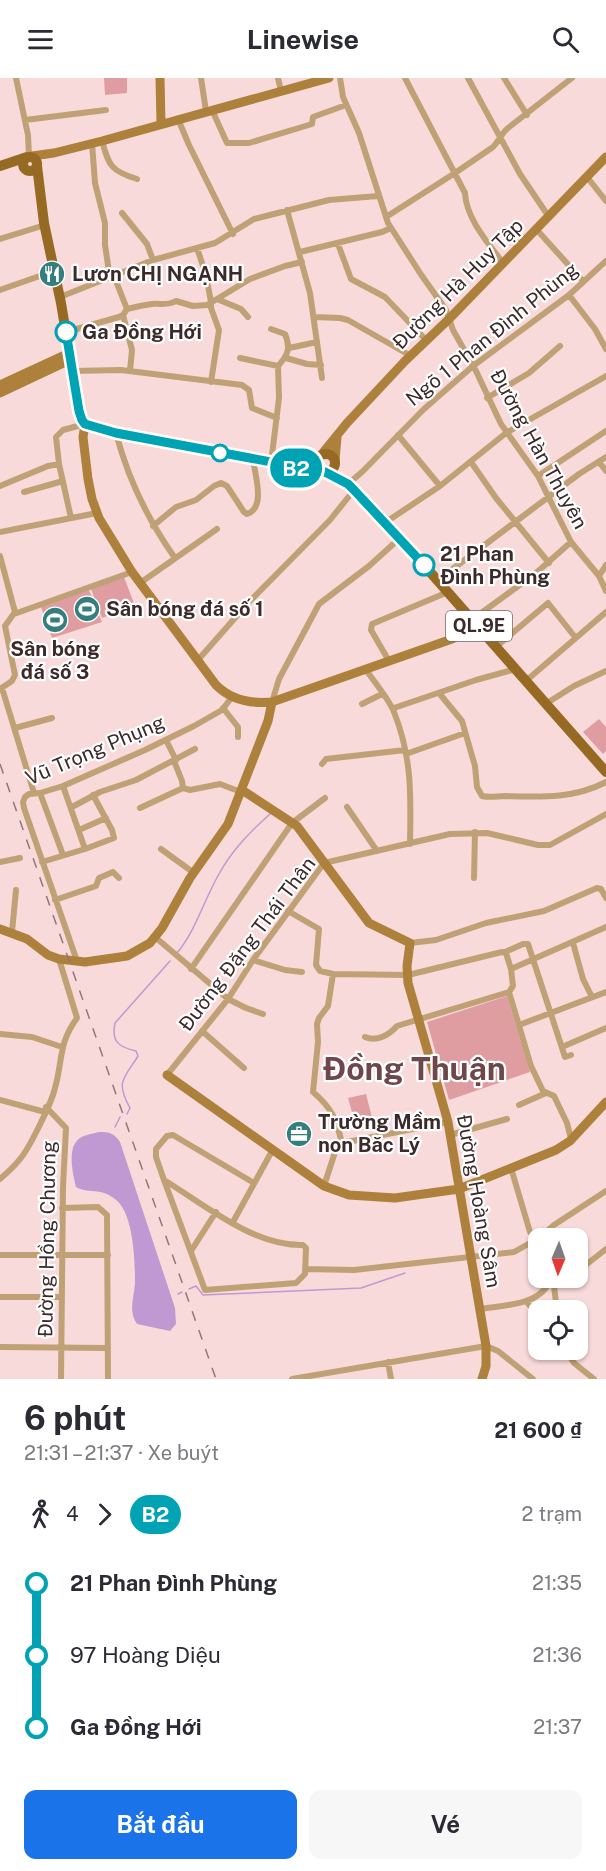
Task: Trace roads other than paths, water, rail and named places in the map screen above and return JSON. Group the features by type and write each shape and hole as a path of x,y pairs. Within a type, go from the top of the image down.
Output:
{"main road":[{"path":"0,166 31,163"},
{"path":"0,172 31,163"},
{"path":"31,163 60,297 80,418 85,424"},
{"name":"QL.9E","path":"85,424 116,433 323,472 351,487"},
{"path":"330,454 335,462 332,471 323,472 317,466 320,457 330,454"},
{"name":"QL.9E","path":"291,467 307,464 320,457"},
{"name":"QL.9E","path":"335,462 351,487 386,522 476,622 606,772"}],"street":[{"path":"16,78 31,163 54,153 329,78"},
{"path":"160,78 161,123"},
{"path":"201,78 209,111 227,143 241,144 312,124 313,117 346,105"},
{"path":"278,78 281,91"},
{"name":"Đường Hàn Thuyên","path":"340,78 346,105 360,134 378,196 391,228 446,310 453,330 506,433 550,497 571,542 599,576 606,591"},
{"path":"405,78 456,173 465,192 469,212 503,263"},
{"path":"469,78 520,174 549,217"},
{"path":"504,78 527,115"},
{"path":"386,217 493,147 500,136 572,78"},
{"path":"25,120 106,110"},
{"path":"178,119 233,234"},
{"path":"97,142 110,166 118,172 137,179"},
{"path":"97,142 95,183 105,223 105,245 112,277 125,312 132,350 130,371"},
{"name":"Đường Hà Huy Tập","path":"320,457 347,423 411,356 606,158"},
{"path":"588,177 606,201"},
{"path":"60,297 153,260 215,243 254,219 329,200 378,196"},
{"path":"287,210 310,293 322,378"},
{"path":"122,213 147,244 153,260"},
{"path":"0,239 45,224"},
{"path":"300,252 338,244 391,228"},
{"path":"537,230 583,281"},
{"path":"338,244 351,279 386,297 427,340"},
{"path":"197,248 214,301 211,308 219,330 211,382"},
{"name":"Ngõ 1 Phan Đình Phùng","path":"198,660 249,602 330,520 362,472 398,435 473,366 569,295 606,261"},
{"path":"66,332 154,304 165,305 176,301 193,306 214,301 250,279 302,262"},
{"path":"0,290 54,270"},
{"path":"569,295 595,329 606,349"},
{"path":"214,301 241,309 248,317"},
{"path":"314,317 348,320 411,356"},
{"path":"271,329 285,334 289,348 286,358 278,366 279,398 271,463"},
{"path":"289,348 317,342"},
{"path":"487,398 529,373 560,346"},
{"path":"240,358 278,366"},
{"path":"286,358 321,365"},
{"path":"0,385 71,362 246,387 249,390 252,408 277,418"},
{"path":"0,393 71,362"},
{"path":"386,522 441,486 506,433 606,376"},
{"path":"71,518 56,442 59,432 85,424"},
{"path":"85,424 83,432 87,468 92,499 97,513 140,583 216,685 232,697 258,703 272,702 452,639 549,563 571,542"},
{"path":"537,476 606,431"},
{"path":"116,433 129,474 155,529 175,558"},
{"path":"398,435 441,486"},
{"path":"335,462 337,437"},
{"path":"438,580 579,474 606,457"},
{"path":"155,529 176,507 201,497 214,486 224,484 244,512 247,514 254,512 257,499 253,459"},
{"path":"471,462 549,563"},
{"path":"599,462 606,471"},
{"path":"0,486 48,466 59,464"},
{"path":"24,492 63,481"},
{"path":"0,532 97,513"},
{"path":"140,583 217,529"},
{"path":"0,929 27,939 48,955 77,961 98,962 127,956 141,949 155,937 194,873 228,824 268,721 279,679 319,604 369,566 400,538"},
{"path":"0,556 13,615 5,626 15,675 12,681 1,688 37,793 63,855"},
{"path":"599,576 606,565"},
{"path":"0,617 13,615 132,572"},
{"path":"389,661 371,630 372,624 448,592"},
{"path":"497,646 548,603 576,637"},
{"path":"527,680 606,612"},
{"path":"394,710 394,708 517,668"},
{"path":"366,670 394,710 404,739 411,791 410,844"},
{"path":"547,702 606,671"},
{"path":"439,693 462,721 474,760 476,784 484,797 560,797 581,793 606,782"},
{"path":"362,704 382,694"},
{"name":"Vũ Trọng Phụng","path":"77,961 42,862 23,802 25,797 63,786 166,740 223,708 232,697"},
{"path":"223,708 238,727 238,737"},
{"path":"15,728 52,718"},
{"path":"322,764 326,759 406,752 465,733"},
{"path":"166,740 175,760 183,788"},
{"path":"72,807 93,795 136,780 195,749"},
{"path":"140,808 183,788 190,790 220,784 242,791 292,823 303,833 369,923 410,943 436,940 486,923 544,911 597,888 601,889 606,898"},
{"path":"63,786 85,849"},
{"path":"42,862 114,838 93,795"},
{"path":"191,969 292,823 325,798"},
{"path":"346,807 377,850"},
{"name":"Đường Đặng Thái Thân","path":"167,1075 228,999 253,960 324,863 450,834 475,832 538,845 550,845 606,814"},
{"path":"79,830 106,818"},
{"path":"474,878 475,832"},
{"path":"161,849 194,873"},
{"path":"0,862 20,858"},
{"path":"55,900 94,886 99,878 113,872 119,878"},
{"path":"12,932 16,890"},
{"path":"288,911 319,929 316,965 320,971 333,974 408,975 505,952 527,944 565,1057 571,1055"},
{"path":"511,969 606,927"},
{"path":"155,937 228,999 263,1014"},
{"name":"Đường Hoàng Sâm","path":"410,943 408,983 448,1122 480,1309 486,1346 486,1366 482,1379"},
{"path":"573,943 592,997"},
{"path":"365,1037 374,1039 390,1034 397,1026 509,992 513,986 511,969 505,952"},
{"path":"0,1179 21,1158 45,1110 55,1089 62,1047 70,1026 77,1018 59,959"},
{"path":"253,960 285,970 302,972"},
{"path":"333,974 328,1006 317,1024 318,1041 313,1092 326,1102 332,1112 342,1143"},
{"path":"509,992 531,1066 543,1091 554,1096 567,1123 571,1139"},
{"path":"519,1025 606,992"},
{"path":"562,1047 606,1028"},
{"path":"202,1031 244,1068"},
{"path":"0,1034 32,1037 62,1047"},
{"path":"167,1075 324,1186 349,1195 371,1197 395,1198 459,1189 556,1150 571,1139 606,1102"},
{"path":"519,1105 546,1093"},
{"path":"0,1100 45,1110"},
{"name":"Đường Hồng Chương","path":"45,1110 66,1128 61,1379"},
{"path":"450,1135 507,1119"},
{"path":"324,1186 336,1149 342,1143 448,1122"},
{"path":"164,1180 264,1239 281,1244 303,1245 306,1248 305,1269 302,1279 296,1283 205,1290 164,1180 156,1157 156,1149 167,1136 173,1134 254,1183"},
{"path":"232,1222 272,1151"},
{"path":"511,1168 529,1228"},
{"path":"551,1228 606,1191"},
{"path":"63,1208 98,1207 105,1211 107,1218 108,1379"},
{"path":"191,1251 216,1212"},
{"path":"305,1269 354,1270 514,1252 528,1245"},
{"path":"588,1262 606,1249"},
{"path":"0,1255 108,1255"},
{"path":"480,1309 526,1302 546,1288"},
{"path":"0,1297 61,1298"},
{"path":"291,1379 486,1346 498,1351 532,1379"},
{"path":"0,1347 108,1348"},
{"path":"572,1360 594,1379"},
{"path":"388,1362 391,1379"}],"waterway":[{"path":"177,953 195,925 224,865 242,842 270,814"},
{"path":"127,1114 130,1108 123,1092 123,1080 138,1056 136,1051 125,1048 115,1039 115,1023 170,961"},
{"path":"115,1127 120,1117"},
{"path":"189,1289 196,1286 203,1295 361,1288 405,1273"},
{"path":"178,1294 182,1292"}],"railway":[{"path":"0,764 216,1379"}],"place":[{"name":"Lươn CHỊ NGẠNH","path":"52,274"},
{"name":"Ga Đồng Hới","path":"66,332"},
{"name":"21 Phan Đình Phùng","path":"424,565"},
{"name":"Sân bóng đá số 1","path":"87,609"},
{"name":"Sân bóng đá số 3","path":"55,620"},
{"name":"Trường Mầm non Băc Lý","path":"299,1134"}],"district":[{"name":"Đồng Thuận","path":"414,1069"}]}
